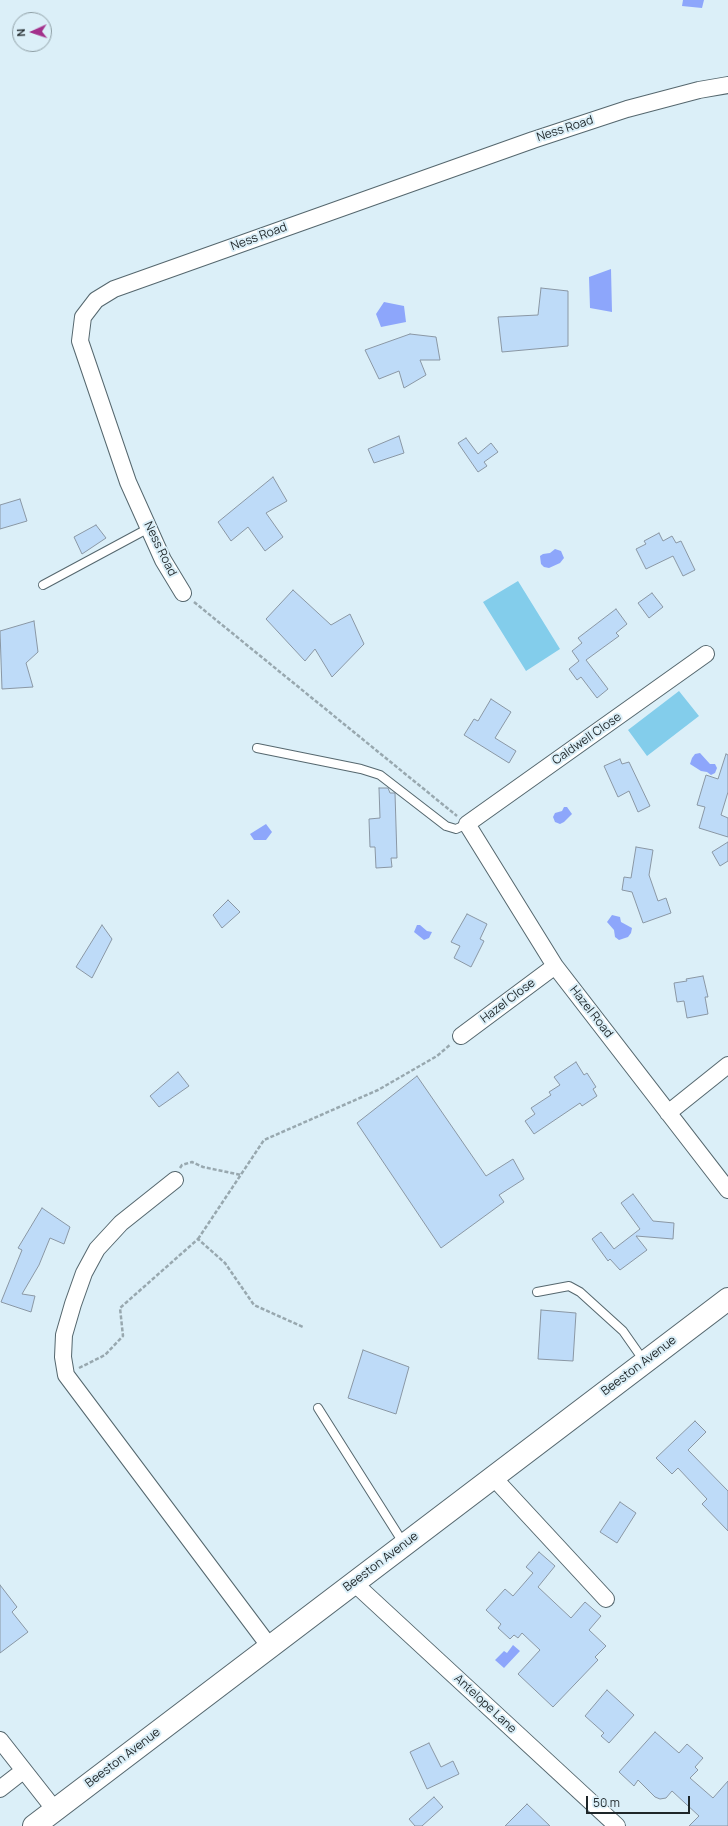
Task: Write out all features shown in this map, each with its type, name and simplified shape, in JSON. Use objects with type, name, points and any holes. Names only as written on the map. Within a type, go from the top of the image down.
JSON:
[{"type":"street","name":"Ness Road","points":[[183,593],[163,560],[128,482],[80,341],[83,317],[96,300],[114,289],[533,140],[627,109],[699,90],[728,85]]},
{"type":"street","name":"Caldwell Close","points":[[467,824],[706,654]]},
{"type":"street","name":"Hazel Road","points":[[467,824],[555,966],[728,1190]]},
{"type":"street","name":"Hazel Close","points":[[461,1036],[555,966]]},
{"type":"street","points":[[668,1113],[728,1065]]},
{"type":"street","points":[[175,1180],[121,1223],[97,1249],[84,1273],[64,1335],[62,1357],[66,1375],[270,1647]]},
{"type":"street","name":"Beeston Avenue","points":[[34,1826],[728,1299]]},
{"type":"street","points":[[493,1478],[606,1599]]},
{"type":"street","name":"Antelope Lane","points":[[354,1583],[617,1826]]},
{"type":"street","points":[[0,1740],[55,1810]]},
{"type":"street","points":[[0,1789],[23,1771]]},
{"type":"lane","points":[[43,585],[149,528]]},
{"type":"lane","points":[[257,748],[361,769],[380,775],[446,826],[456,829],[467,824]]},
{"type":"lane","points":[[537,1292],[569,1286],[580,1292],[623,1331],[645,1362]]},
{"type":"lane","points":[[318,1408],[404,1545]]},
{"type":"path","points":[[183,593],[467,824]]},
{"type":"path","points":[[66,1375],[105,1355],[123,1336],[120,1308],[198,1239],[264,1140],[378,1090],[438,1056],[461,1036]]},
{"type":"path","points":[[175,1180],[182,1165],[192,1162],[203,1167],[241,1175]]},
{"type":"path","points":[[198,1239],[225,1263],[254,1305],[303,1327]]},
{"type":"shaded area","points":[[518,581],[560,649],[526,671],[483,602]]},
{"type":"shaded area","points":[[679,691],[699,716],[647,756],[628,730]]},
{"type":"water","points":[[683,0],[704,0],[702,8],[682,6]]},
{"type":"water","points":[[611,269],[612,312],[590,308],[589,277]]},
{"type":"water","points":[[384,302],[404,306],[406,322],[381,327],[376,314]]},
{"type":"water","points":[[555,549],[561,551],[564,558],[560,563],[549,568],[544,567],[541,564],[540,556],[550,553]]},
{"type":"water","points":[[700,753],[710,764],[715,764],[717,768],[715,773],[711,775],[690,764],[695,754]]},
{"type":"water","points":[[564,807],[567,807],[572,814],[560,824],[555,822],[553,817],[555,813],[562,811]]},
{"type":"water","points":[[266,824],[272,832],[266,840],[254,840],[250,834]]},
{"type":"water","points":[[612,915],[620,917],[621,922],[632,928],[628,937],[619,940],[615,937],[614,930],[607,922]]},
{"type":"water","points":[[417,925],[420,925],[427,931],[432,932],[429,938],[424,940],[414,932]]},
{"type":"water","points":[[513,1645],[520,1651],[504,1668],[495,1660],[504,1651],[507,1653]]},
{"type":"building","points":[[541,288],[568,291],[568,346],[502,352],[498,317],[538,315]]},
{"type":"building","points":[[410,334],[436,337],[440,360],[420,360],[426,375],[404,388],[399,371],[379,379],[365,350]]},
{"type":"building","points":[[399,436],[404,453],[374,463],[368,449]]},
{"type":"building","points":[[466,438],[478,454],[491,443],[498,452],[484,462],[487,466],[478,472],[458,443]]},
{"type":"building","points":[[273,477],[287,501],[266,513],[283,537],[265,551],[248,527],[231,541],[218,522]]},
{"type":"building","points":[[20,499],[27,521],[0,529],[0,505]]},
{"type":"building","points":[[96,525],[106,538],[82,554],[74,537]]},
{"type":"building","points":[[659,533],[663,541],[672,536],[676,543],[681,541],[695,570],[683,576],[673,556],[646,569],[636,549],[646,544],[644,541]]},
{"type":"building","points":[[293,590],[331,625],[350,614],[364,644],[332,677],[315,649],[305,661],[266,619]]},
{"type":"building","points":[[652,593],[663,607],[649,618],[638,603]]},
{"type":"building","points":[[616,609],[627,624],[616,633],[619,636],[586,660],[608,689],[597,698],[581,677],[577,680],[569,669],[579,661],[572,651],[582,643],[578,638]]},
{"type":"building","points":[[34,621],[38,652],[26,663],[33,687],[2,689],[0,631]]},
{"type":"building","points":[[491,699],[511,712],[495,738],[516,751],[509,763],[464,735],[474,719],[478,721]]},
{"type":"building","points":[[726,754],[728,755],[728,792],[721,815],[728,818],[728,837],[699,828],[705,807],[697,805],[706,775],[718,779]]},
{"type":"building","points":[[620,759],[622,764],[629,762],[650,806],[638,812],[629,791],[618,797],[604,766]]},
{"type":"building","points":[[379,788],[388,788],[390,793],[395,793],[397,858],[391,858],[392,867],[376,868],[375,847],[370,847],[369,819],[380,818]]},
{"type":"building","points":[[728,842],[728,861],[720,866],[712,852]]},
{"type":"building","points":[[636,847],[653,850],[649,875],[658,901],[666,898],[671,913],[643,923],[632,892],[622,890],[624,877],[631,878]]},
{"type":"building","points":[[228,900],[240,912],[222,928],[213,915]]},
{"type":"building","points":[[467,914],[487,924],[480,939],[484,941],[471,967],[454,958],[460,946],[451,942]]},
{"type":"building","points":[[102,925],[112,939],[92,978],[76,967]]},
{"type":"building","points":[[703,976],[708,997],[705,997],[708,1014],[687,1018],[684,1001],[677,1002],[674,983]]},
{"type":"building","points":[[576,1062],[584,1075],[587,1073],[596,1087],[593,1089],[597,1096],[582,1106],[580,1103],[534,1134],[525,1121],[535,1114],[531,1108],[551,1095],[549,1092],[560,1085],[554,1077]]},
{"type":"building","points":[[178,1072],[189,1086],[159,1107],[150,1096]]},
{"type":"building","points":[[417,1076],[486,1176],[513,1159],[524,1179],[499,1195],[504,1202],[441,1248],[357,1123]]},
{"type":"building","points":[[633,1194],[653,1221],[674,1223],[673,1239],[636,1236],[647,1250],[620,1270],[610,1259],[608,1261],[592,1239],[601,1232],[614,1249],[640,1229],[621,1203]]},
{"type":"building","points":[[42,1208],[70,1227],[64,1244],[50,1238],[39,1265],[22,1294],[35,1296],[31,1312],[1,1302],[22,1250],[18,1248]]},
{"type":"building","points":[[541,1310],[576,1313],[573,1361],[538,1359]]},
{"type":"building","points":[[363,1350],[409,1367],[396,1414],[348,1398]]},
{"type":"building","points":[[695,1421],[706,1432],[688,1450],[728,1491],[728,1531],[702,1504],[707,1499],[678,1468],[672,1474],[656,1458]]},
{"type":"building","points":[[620,1502],[636,1513],[617,1543],[600,1532]]},
{"type":"building","points":[[539,1552],[555,1566],[538,1587],[571,1618],[585,1602],[601,1616],[589,1630],[606,1646],[595,1657],[598,1660],[553,1707],[518,1674],[540,1650],[522,1633],[518,1638],[514,1635],[510,1639],[498,1628],[501,1624],[486,1610],[505,1589],[513,1596],[533,1573],[526,1567]]},
{"type":"building","points":[[0,1585],[17,1607],[12,1612],[28,1632],[0,1653]]},
{"type":"building","points":[[607,1690],[634,1715],[609,1743],[601,1736],[604,1733],[585,1716]]},
{"type":"building","points":[[655,1732],[679,1753],[687,1744],[703,1758],[695,1767],[698,1770],[690,1778],[713,1798],[728,1781],[728,1826],[689,1826],[699,1816],[672,1791],[666,1798],[660,1799],[655,1797],[638,1780],[634,1786],[619,1772]]},
{"type":"building","points":[[429,1743],[441,1767],[453,1761],[459,1774],[427,1789],[410,1752]]},
{"type":"building","points":[[434,1797],[443,1807],[422,1826],[415,1826],[409,1819]]},
{"type":"building","points":[[527,1804],[550,1826],[505,1826]]}]
